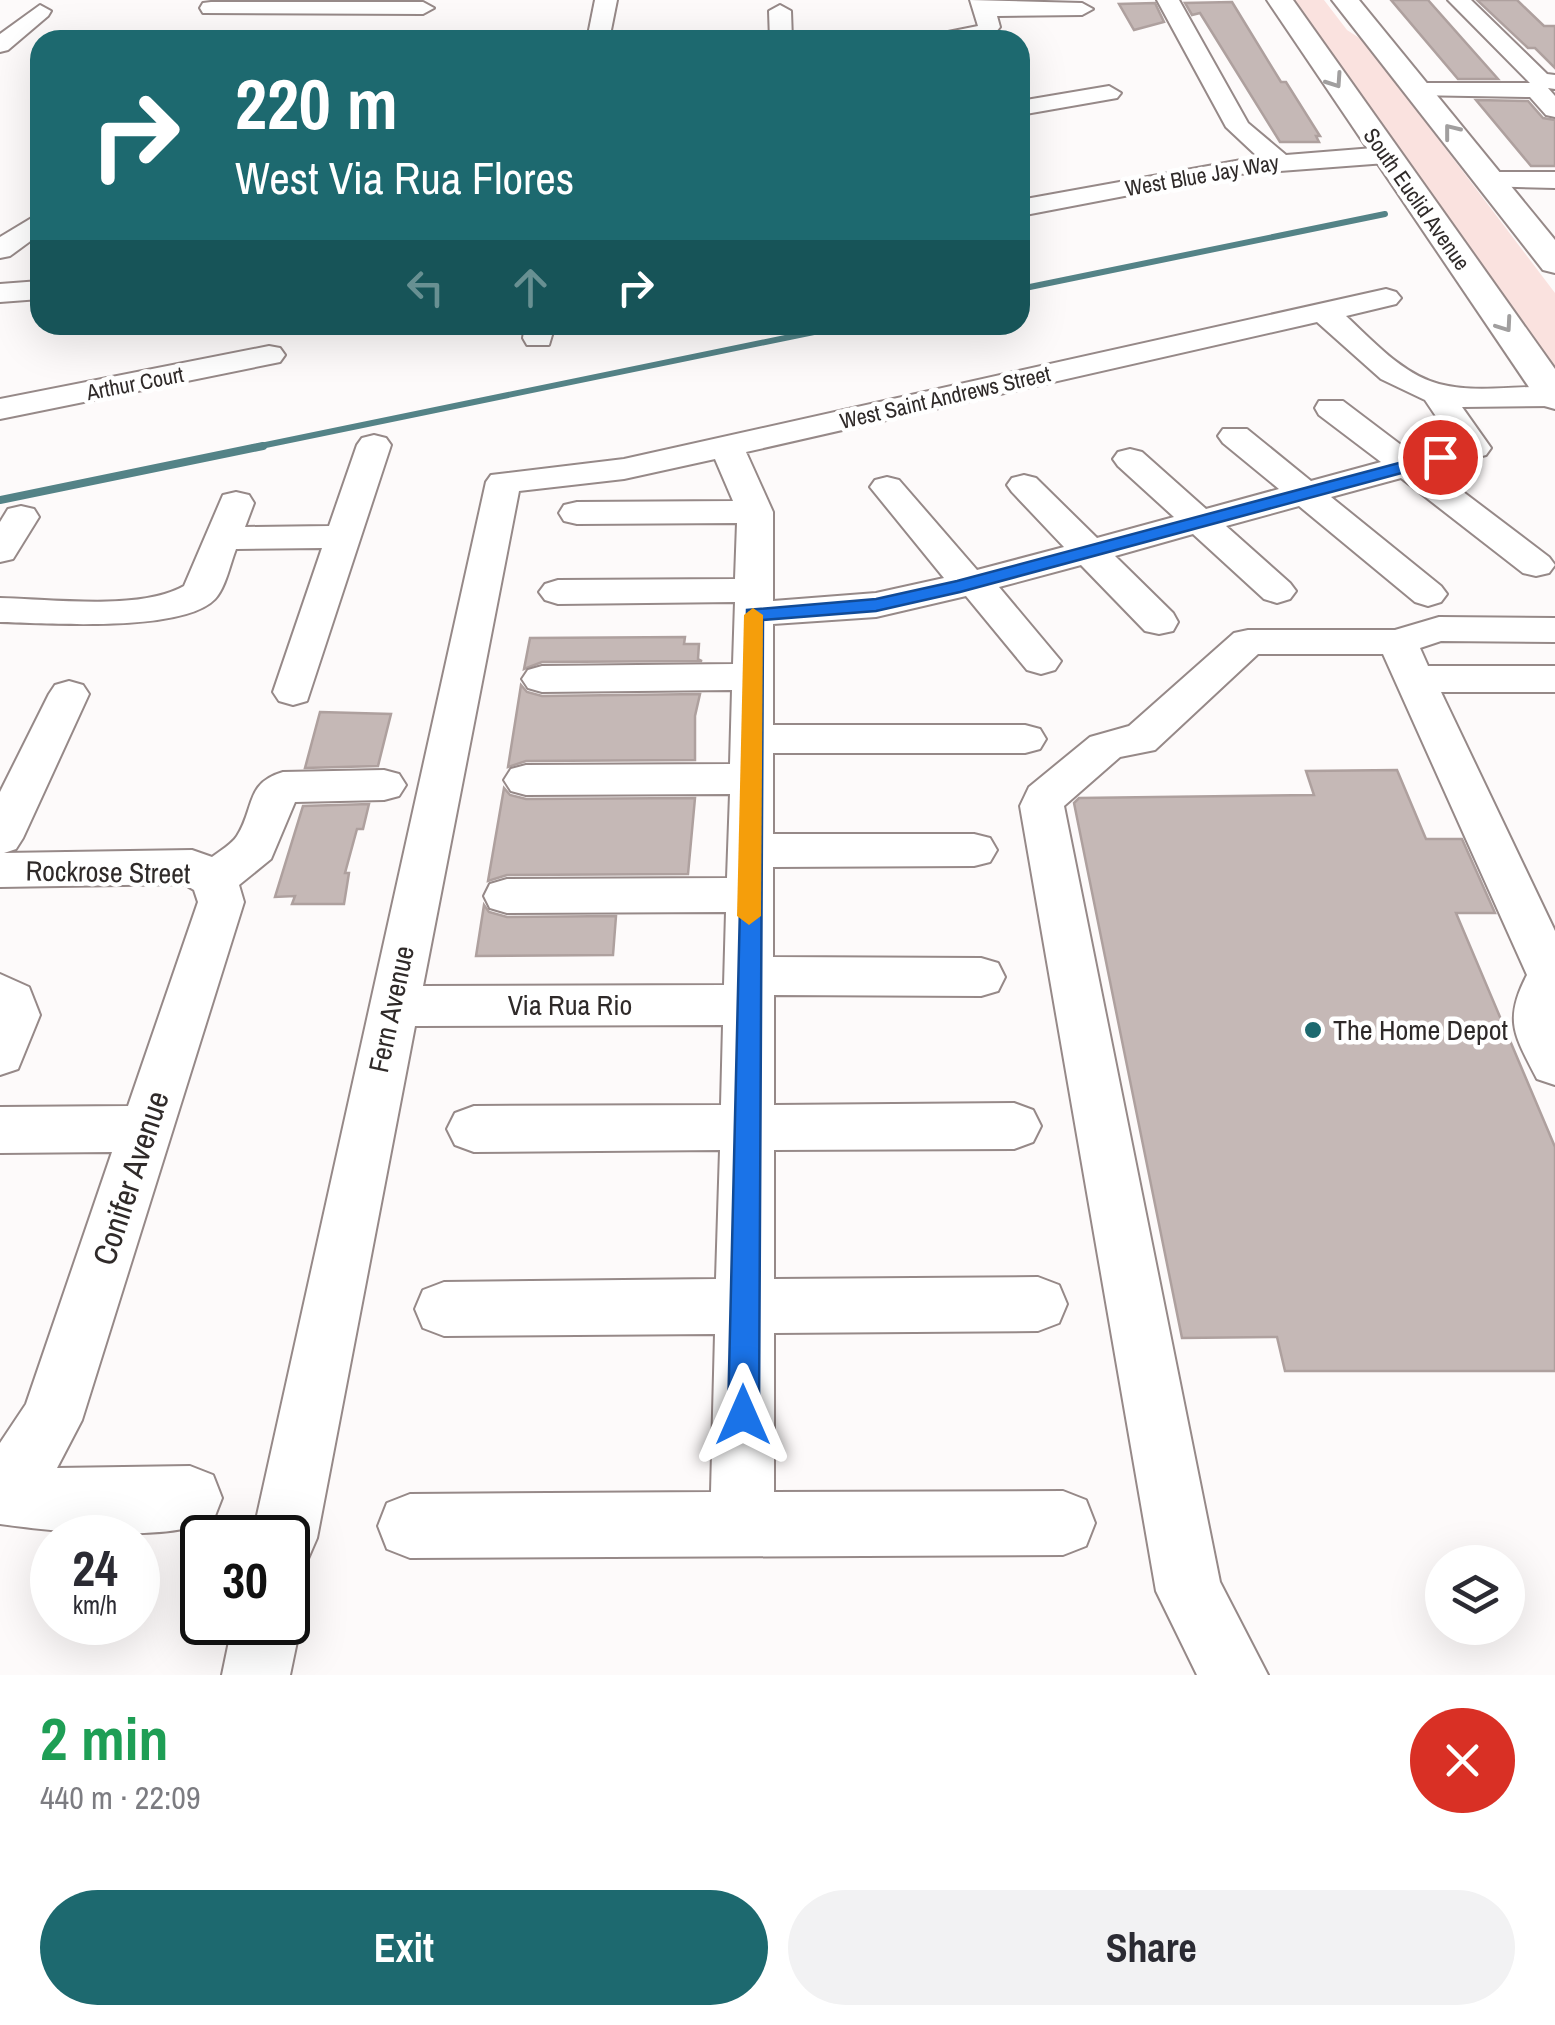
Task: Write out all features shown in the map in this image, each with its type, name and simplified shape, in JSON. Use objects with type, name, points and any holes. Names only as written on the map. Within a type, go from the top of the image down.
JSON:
[{"type":"main road","name":"South Euclid Avenue","points":[[1280,0],[1551,391]]},
{"type":"main road","points":[[1344,0],[1555,263]]},
{"type":"street","points":[[600,30],[606,0]]},
{"type":"street","points":[[1168,0],[1238,127],[1278,161]]},
{"type":"street","points":[[1459,0],[1540,80],[1555,82]]},
{"type":"street","points":[[196,29],[214,4],[423,8]]},
{"type":"street","points":[[986,30],[983,5],[1082,9]]},
{"type":"street","points":[[0,45],[40,11]]},
{"type":"street","points":[[780,11],[781,30]]},
{"type":"street","points":[[0,59],[27,58]]},
{"type":"street","points":[[1419,90],[1537,90],[1555,110]]},
{"type":"street","points":[[1030,106],[1109,93]]},
{"type":"street","name":"West Blue Jay Way","points":[[1030,206],[1278,161],[1386,154]]},
{"type":"street","points":[[1489,180],[1555,180]]},
{"type":"street","points":[[0,250],[30,228]]},
{"type":"street","points":[[0,293],[30,291]]},
{"type":"street","name":"West Saint Andrews Street","points":[[503,482],[624,468],[1386,298]]},
{"type":"street","points":[[1323,312],[1408,383],[1436,393],[1551,391]]},
{"type":"street","name":"Arthur Court","points":[[0,408],[270,354]]},
{"type":"street","points":[[1390,368],[1423,378],[1551,391]]},
{"type":"street","points":[[558,592],[876,605],[972,583],[1474,448],[1436,393]]},
{"type":"street","points":[[1331,408],[1536,565]]},
{"type":"street","points":[[1235,436],[1428,594]]},
{"type":"street","points":[[292,692],[374,445]]},
{"type":"street","points":[[727,446],[755,512],[742,1525]]},
{"type":"street","points":[[1130,459],[1278,591]]},
{"type":"street","name":"Fern Avenue","points":[[289,1515],[503,482]]},
{"type":"street","points":[[1024,485],[1159,622]]},
{"type":"street","points":[[887,487],[1040,661]]},
{"type":"street","points":[[0,610],[160,609],[192,601],[200,593],[236,503]]},
{"type":"street","points":[[577,512],[755,512]]},
{"type":"street","points":[[0,551],[21,517]]},
{"type":"street","points":[[222,538],[343,537]]},
{"type":"street","points":[[1406,660],[1439,629],[1555,630]]},
{"type":"street","points":[[1234,1675],[1188,1590],[1042,806],[1045,798],[1105,747],[1133,740],[1248,642],[1555,679]]},
{"type":"street","points":[[1406,660],[1538,907],[1554,976],[1534,1006],[1555,1064]]},
{"type":"street","points":[[542,679],[752,677]]},
{"type":"street","points":[[0,838],[69,694]]},
{"type":"street","points":[[526,780],[1025,739]]},
{"type":"street","points":[[214,880],[256,846],[276,791],[282,787],[384,786]]},
{"type":"street","points":[[507,896],[974,850]]},
{"type":"street","name":"Rockrose Street","points":[[0,870],[192,868],[214,880]]},
{"type":"street","name":"Conifer Avenue","points":[[7,1480],[51,1420],[220,902],[214,880]]},
{"type":"street","name":"Via Rua Rio","points":[[392,1006],[981,977]]},
{"type":"street","points":[[0,994],[11,1001],[15,1015],[0,1054]]},
{"type":"street","points":[[474,1128],[1014,1126]]},
{"type":"street","points":[[0,1130],[147,1128]]},
{"type":"street","points":[[444,1309],[1038,1304]]},
{"type":"street","points":[[7,1480],[54,1500],[190,1498]]},
{"type":"street","points":[[410,1526],[1063,1524]]},
{"type":"street","points":[[256,1675],[262,1645]]},
{"type":"shaded area","points":[[1289,0],[1324,0],[1347,30],[1364,41],[1555,293],[1555,373]]},
{"type":"building","points":[[1391,0],[1428,0],[1498,79],[1458,79]]},
{"type":"building","points":[[1477,0],[1517,0],[1544,26],[1555,26],[1555,68],[1535,48],[1528,48]]},
{"type":"building","points":[[1232,2],[1320,136],[1316,136],[1319,142],[1280,142],[1200,13],[1192,15],[1185,3]]},
{"type":"building","points":[[1155,3],[1164,22],[1134,30],[1119,4]]},
{"type":"building","points":[[1476,100],[1528,101],[1543,118],[1555,120],[1555,166],[1531,166]]},
{"type":"building","points":[[685,637],[684,644],[699,644],[698,659],[702,661],[542,662],[524,669],[530,638]]},
{"type":"building","points":[[521,685],[527,692],[542,696],[700,694],[695,716],[695,760],[526,761],[508,767]]},
{"type":"building","points":[[320,712],[391,714],[378,766],[305,768]]},
{"type":"building","name":"The Home Depot","points":[[1397,770],[1426,839],[1462,839],[1495,913],[1456,913],[1555,1147],[1555,1371],[1285,1371],[1277,1337],[1182,1338],[1074,803],[1079,798],[1314,795],[1306,771]]},
{"type":"building","points":[[504,788],[510,795],[526,799],[695,798],[688,874],[507,875],[488,881]]},
{"type":"building","points":[[369,804],[363,829],[357,829],[345,873],[349,873],[344,904],[292,904],[295,896],[275,897],[303,806]]},
{"type":"building","points":[[484,905],[489,912],[507,917],[616,916],[613,955],[476,956]]},
{"type":"waterway","points":[[1030,287],[1385,214]]},
{"type":"waterway","points":[[251,448],[799,335]]},
{"type":"waterway","points":[[0,500],[263,446]]},
{"type":"slow traffic","points":[[749,916],[753,615]]},
{"type":"place","name":"The Home Depot","points":[[1313,1030]]},
{"type":"route","points":[[743,1415],[754,614],[876,605],[960,586],[1440,457]]}]
